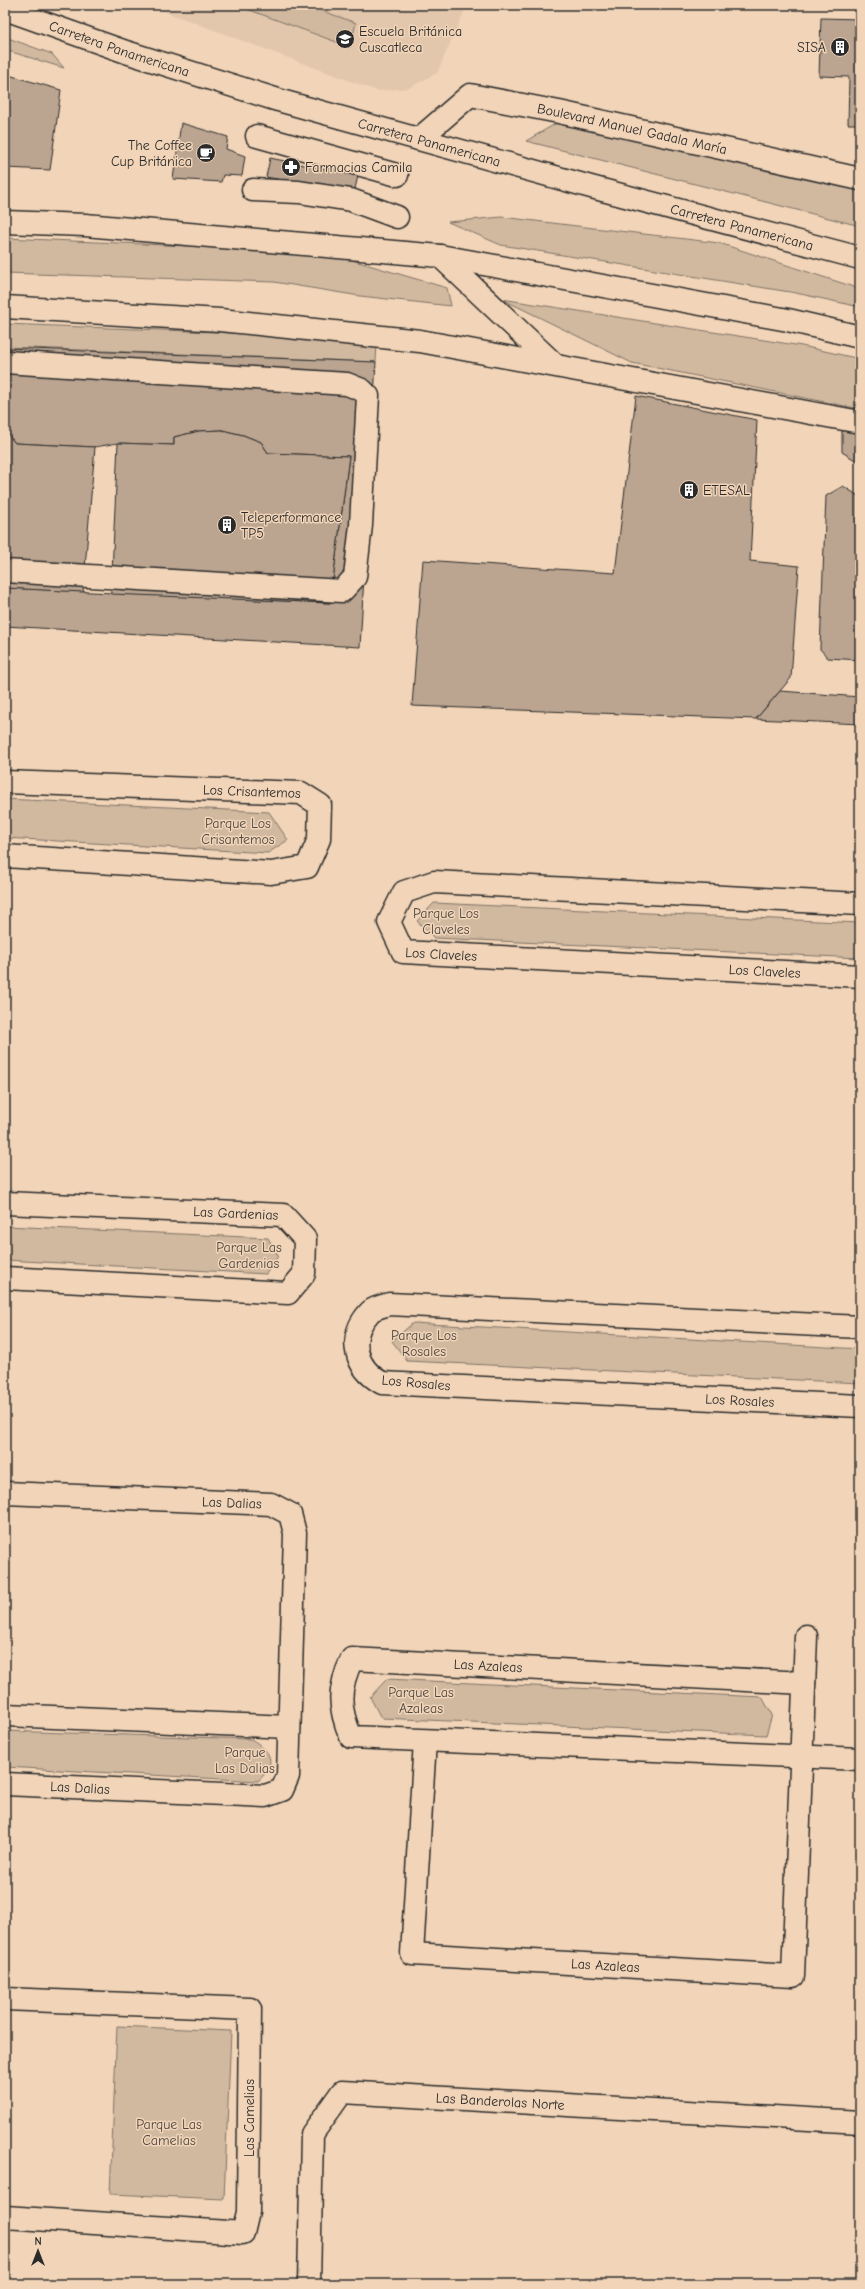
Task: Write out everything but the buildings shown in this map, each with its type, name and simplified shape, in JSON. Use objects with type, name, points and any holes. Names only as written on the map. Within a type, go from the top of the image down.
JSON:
[{"type":"street","name":"Carretera Panamericana","points":[[5,9],[126,52],[278,100],[591,187],[860,258]]},
{"type":"street","name":"Boulevard Manuel Gadala María","points":[[419,139],[470,95],[567,114],[860,179]]},
{"type":"street","points":[[257,136],[397,175]]},
{"type":"street","points":[[253,190],[299,192],[351,200],[397,217]]},
{"type":"street","points":[[5,222],[85,225],[440,256],[788,320],[860,337]]},
{"type":"street","points":[[440,256],[554,364]]},
{"type":"street","points":[[5,306],[235,321],[420,341],[554,364],[860,422]]},
{"type":"street","points":[[5,362],[348,384],[362,390],[368,396],[361,525],[355,577],[342,591],[5,571]]},
{"type":"street","name":"Los Crisantemos","points":[[5,782],[301,793],[320,805],[319,839],[307,867],[271,873],[5,856]]},
{"type":"street","name":"Los Claveles","points":[[860,904],[434,882],[404,892],[389,922],[403,952],[860,976]]},
{"type":"street","name":"Las Gardenias","points":[[5,1203],[283,1215],[305,1239],[304,1274],[288,1293],[5,1278]]},
{"type":"street","name":"Los Rosales","points":[[860,1327],[389,1304],[370,1312],[358,1332],[356,1346],[358,1359],[364,1369],[372,1378],[382,1383],[860,1406]]},
{"type":"street","name":"Las Dalias","points":[[5,1493],[271,1504],[290,1514],[296,1533],[288,1776],[282,1790],[265,1796],[5,1784]]},
{"type":"street","name":"Las Azaleas","points":[[426,1741],[412,1954],[793,1976],[806,1636]]},
{"type":"street","name":"Las Azaleas","points":[[804,1683],[352,1659],[344,1676],[341,1694],[341,1709],[351,1737],[860,1759]]},
{"type":"street","points":[[5,1715],[289,1727]]},
{"type":"street","name":"Las Camelias","points":[[5,1999],[250,2009],[250,2024],[248,2212],[243,2233],[5,2217]]},
{"type":"street","name":"Las Banderolas Norte","points":[[309,2284],[312,2134],[342,2092],[860,2122]]},
{"type":"shaded area","name":"Escuela Británica Cuscatleca","points":[[147,5],[467,5],[437,73],[409,88],[377,91]]},
{"type":"green space","points":[[236,5],[306,5],[356,23],[350,47]]},
{"type":"green space","points":[[5,37],[52,54],[64,68],[5,50]]},
{"type":"green space","points":[[562,120],[860,189],[860,226],[526,141]]},
{"type":"green space","points":[[502,217],[719,243],[860,289],[860,307],[796,293],[501,245],[448,222]]},
{"type":"green space","points":[[5,238],[324,252],[447,288],[451,306],[360,296],[274,282],[5,273]]},
{"type":"green space","points":[[502,299],[802,346],[860,359],[860,409],[632,363]]},
{"type":"green space","points":[[5,324],[318,336],[377,342],[376,362],[5,347]]},
{"type":"green space","name":"Parque Los Crisantemos","points":[[5,799],[269,812],[288,840],[268,853],[5,838]]},
{"type":"green space","name":"Parque Los Claveles","points":[[434,903],[860,923],[860,958],[434,938],[417,921]]},
{"type":"green space","name":"Parque Las Gardenias","points":[[5,1226],[268,1238],[278,1256],[266,1274],[5,1260]]},
{"type":"green space","name":"Parque Los Rosales","points":[[413,1323],[860,1349],[860,1383],[407,1361],[392,1341]]},
{"type":"green space","name":"Parque Las Azaleas","points":[[387,1679],[762,1697],[772,1715],[766,1735],[381,1718],[370,1697]]},
{"type":"green space","name":"Parque Las Dalias","points":[[5,1731],[251,1739],[267,1753],[270,1758],[270,1763],[264,1775],[258,1781],[5,1767]]},
{"type":"green space","name":"Parque Las Camelias","points":[[117,2026],[231,2031],[224,2199],[110,2194]]},
{"type":"place","name":"Escuela Británica Cuscatleca","points":[[345,39]]},
{"type":"place","name":"SISA","points":[[840,47]]},
{"type":"place","name":"The Coffee Cup Británica","points":[[206,153]]},
{"type":"place","name":"Farmacias Camila","points":[[291,167]]},
{"type":"place","name":"ETESAL","points":[[689,490]]},
{"type":"place","name":"Teleperformance TP5","points":[[227,525]]}]
